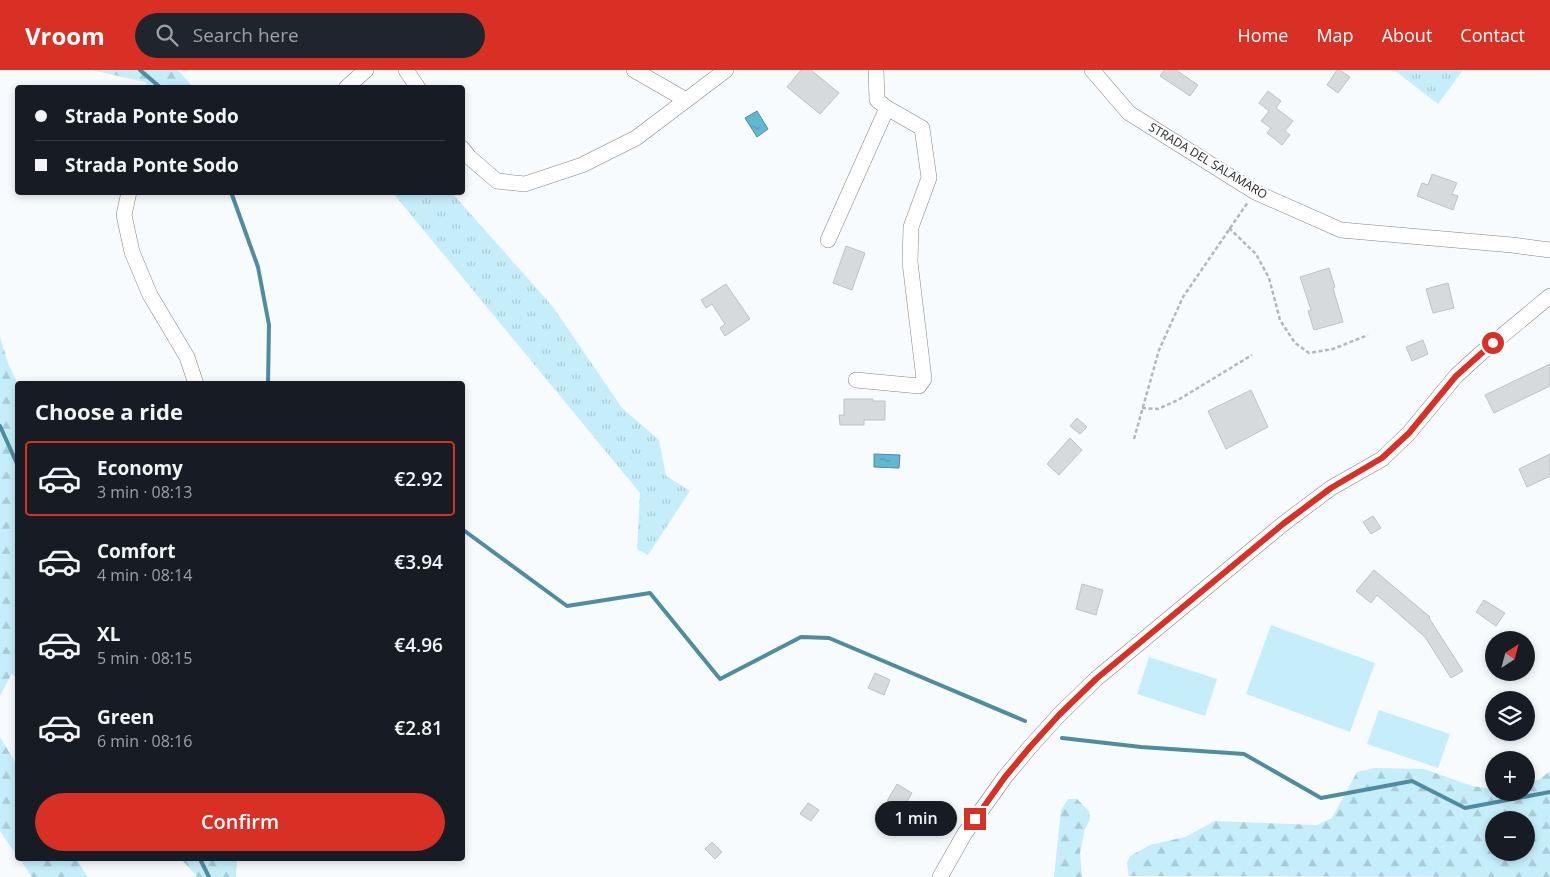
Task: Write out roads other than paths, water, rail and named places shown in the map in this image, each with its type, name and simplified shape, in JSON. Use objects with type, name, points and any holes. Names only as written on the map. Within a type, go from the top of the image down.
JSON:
[{"type":"street","points":[[349,85],[366,70]]},
{"type":"street","points":[[406,70],[416,85]]},
{"type":"street","points":[[634,70],[686,100]]},
{"type":"street","points":[[465,152],[497,181],[525,184],[582,166],[636,138],[726,70]]},
{"type":"street","points":[[856,380],[919,386],[924,380],[910,262],[911,227],[929,178],[926,148],[922,128],[887,108],[877,100],[876,70]]},
{"type":"street","name":"STRADA DEL SALAMARO","points":[[1092,70],[1129,113],[1255,192],[1341,230],[1550,250]]},
{"type":"street","points":[[828,240],[887,108]]},
{"type":"street","points":[[127,195],[124,215],[132,252],[150,295],[187,358],[195,381]]},
{"type":"street","points":[[940,877],[965,834],[1005,777],[1059,715],[1096,679],[1283,524],[1331,488],[1382,458],[1409,433],[1456,376],[1550,296]]},
{"type":"water","points":[[757,111],[768,129],[757,137],[745,118]]},
{"type":"water","points":[[874,454],[900,455],[899,468],[874,467]]},
{"type":"waterway","points":[[140,70],[158,85]]},
{"type":"waterway","points":[[232,195],[258,267],[269,325],[268,381]]},
{"type":"waterway","points":[[0,426],[15,459]]},
{"type":"waterway","points":[[465,531],[567,606],[650,593],[720,679],[801,637],[829,638],[1025,721]]},
{"type":"waterway","points":[[1062,738],[1141,747],[1244,754],[1321,798],[1412,781],[1465,808],[1550,792]]},
{"type":"waterway","points":[[201,861],[209,877]]}]
